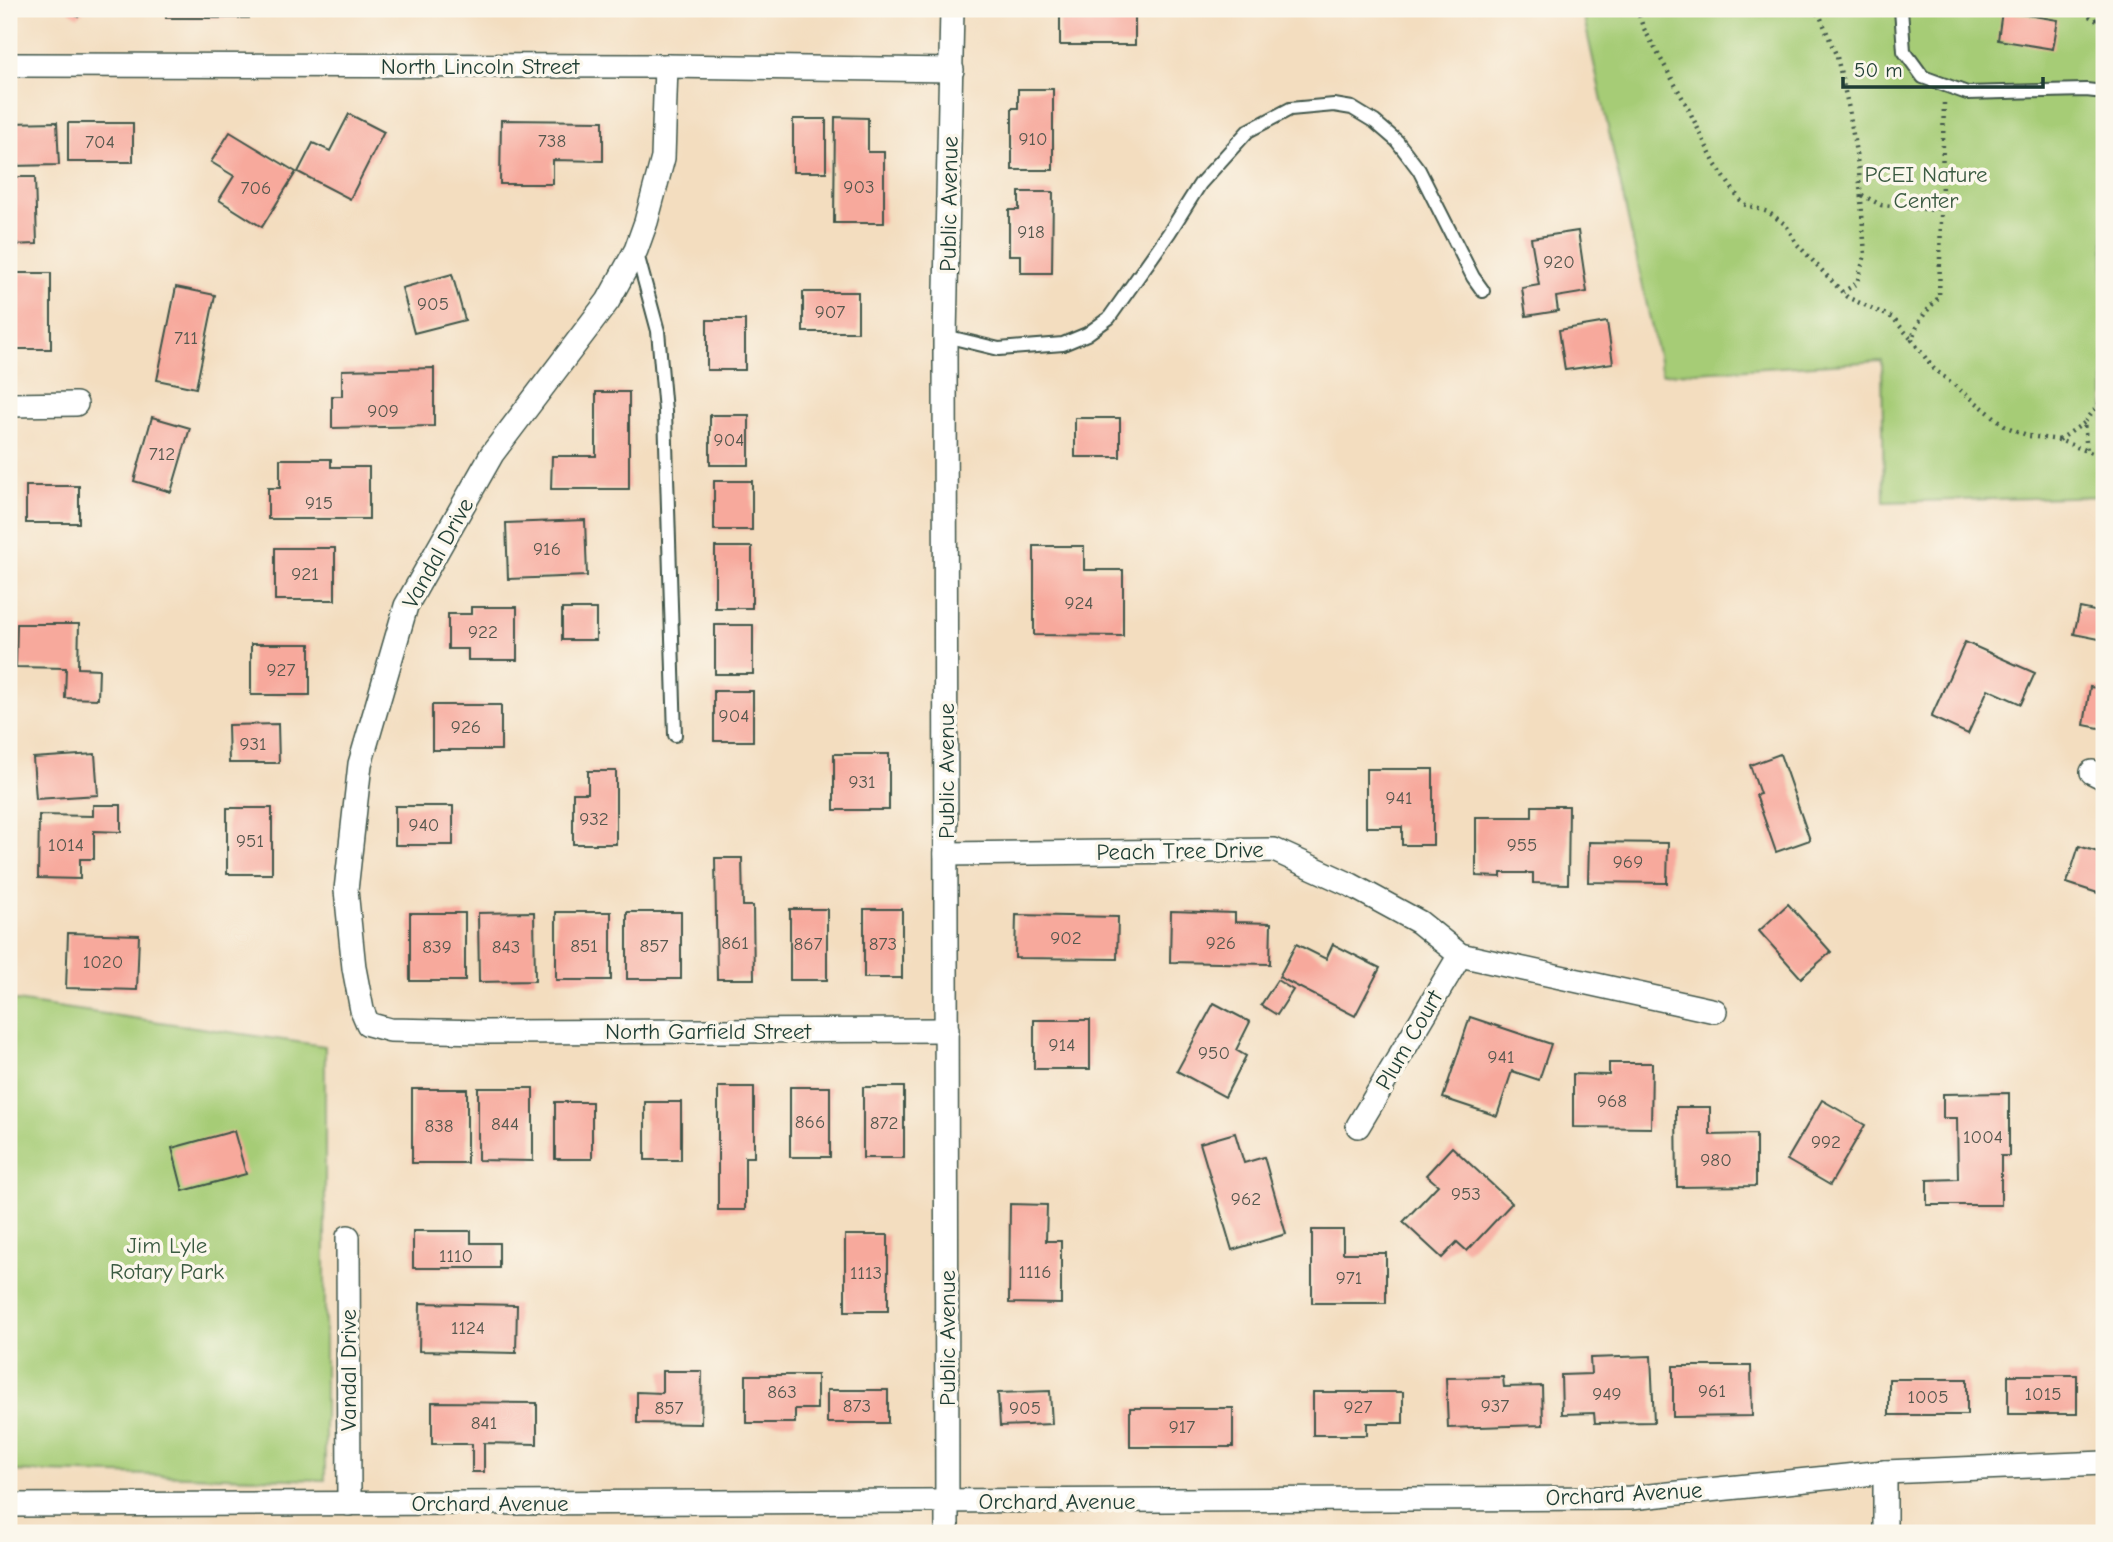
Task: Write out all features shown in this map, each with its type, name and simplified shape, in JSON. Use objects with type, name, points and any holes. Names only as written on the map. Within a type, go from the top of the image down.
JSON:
[{"type":"street","name":"Public Avenue","points":[[947,1533],[945,336],[952,9]]},
{"type":"street","name":"North Lincoln Street","points":[[9,65],[666,66],[952,70]]},
{"type":"street","name":"Vandal Drive","points":[[470,1032],[390,1030],[368,1024],[362,1010],[354,968],[346,890],[360,764],[406,606],[492,454],[608,301],[636,250],[663,158],[666,66]]},
{"type":"street","points":[[9,405],[76,404]]},
{"type":"street","name":"Peach Tree Drive","points":[[946,854],[1274,850],[1351,884],[1419,922],[1460,955],[1715,1011]]},
{"type":"street","name":"Plum Court","points":[[1359,1126],[1460,955]]},
{"type":"street","name":"North Garfield Street","points":[[470,1032],[947,1030]]},
{"type":"street","name":"Vandal Drive","points":[[348,1237],[349,1504]]},
{"type":"street","name":"Orchard Avenue","points":[[9,1505],[1630,1498],[1885,1472],[2104,1464]]},
{"type":"street","points":[[1885,1472],[1885,1533]]},
{"type":"lane","points":[[1901,9],[1904,51],[1923,77],[1967,93],[2086,90],[2104,92]]},
{"type":"lane","points":[[945,336],[999,349],[1063,344],[1087,334],[1109,317],[1200,184],[1248,131],[1290,109],[1334,105],[1352,108],[1374,122],[1404,151],[1419,170],[1473,277],[1483,291]]},
{"type":"lane","points":[[636,250],[658,331],[665,411],[675,735]]},
{"type":"path","points":[[1637,9],[1643,27],[1687,106],[1715,164],[1743,204],[1768,212],[1786,225],[1796,243],[1847,297],[1893,318],[1934,369],[2007,427],[2029,436],[2059,440],[2104,458]]},
{"type":"path","points":[[1811,9],[1820,16],[1838,57],[1849,108],[1861,195],[1866,254],[1857,283],[1843,292]]},
{"type":"path","points":[[2077,9],[2104,25]]},
{"type":"path","points":[[2096,20],[2104,13]]},
{"type":"path","points":[[1912,341],[1914,330],[1939,297],[1944,85]]},
{"type":"path","points":[[1861,195],[1881,205],[1935,210],[1940,207]]},
{"type":"path","points":[[2059,440],[2084,423],[2104,398]]},
{"type":"path","points":[[2084,423],[2087,451]]},
{"type":"green space","name":"PCEI Nature Center","points":[[1582,9],[2104,9],[2104,496],[1884,502],[1882,361],[1662,374]]},
{"type":"green space","name":"Jim Lyle Rotary Park","points":[[9,1000],[325,1046],[325,1480],[9,1471]]},
{"type":"building","points":[[67,9],[85,9],[78,17]]},
{"type":"building","points":[[166,9],[249,9],[249,18],[166,18]]},
{"type":"building","points":[[1060,9],[1135,9],[1135,45],[1060,45]]},
{"type":"building","points":[[2002,11],[2058,20],[2053,49],[1998,40]]},
{"type":"building","points":[[1018,89],[1053,89],[1053,170],[1012,170],[1012,108],[1018,108]]},
{"type":"building","points":[[349,114],[384,132],[350,199],[298,172],[313,143],[330,151]]},
{"type":"building","points":[[835,117],[868,118],[868,152],[884,152],[884,223],[834,223]]},
{"type":"building","points":[[793,119],[826,119],[826,172],[793,172]]},
{"type":"building","points":[[501,120],[603,121],[603,161],[553,160],[553,184],[500,184]]},
{"type":"building","points":[[57,122],[59,165],[12,166],[12,177],[35,177],[37,244],[9,245],[9,123]]},
{"type":"building","points":[[68,123],[133,123],[133,162],[68,162]]},
{"type":"building","points":[[230,132],[296,172],[262,227],[219,200],[234,176],[211,162]]},
{"type":"building","points":[[1019,192],[1053,192],[1052,273],[1021,273],[1021,255],[1009,255],[1009,210],[1019,210]]},
{"type":"building","points":[[1578,231],[1587,292],[1556,297],[1558,311],[1526,316],[1522,288],[1539,285],[1531,238]]},
{"type":"building","points":[[13,273],[51,273],[51,349],[13,349]]},
{"type":"building","points":[[452,274],[465,320],[414,333],[402,288]]},
{"type":"building","points":[[176,287],[215,295],[196,388],[157,380]]},
{"type":"building","points":[[803,292],[858,292],[858,332],[803,332]]},
{"type":"building","points":[[707,320],[745,320],[745,370],[707,370]]},
{"type":"building","points":[[1607,322],[1613,363],[1565,370],[1559,330]]},
{"type":"building","points":[[434,368],[434,426],[332,428],[332,396],[342,396],[342,370]]},
{"type":"building","points":[[596,392],[629,392],[629,489],[551,489],[552,456],[596,456]]},
{"type":"building","points":[[710,415],[749,415],[749,465],[710,465]]},
{"type":"building","points":[[152,417],[190,428],[171,492],[134,481]]},
{"type":"building","points":[[1075,418],[1120,418],[1120,457],[1075,457]]},
{"type":"building","points":[[280,459],[331,459],[331,467],[369,467],[369,519],[268,519],[268,488],[280,488]]},
{"type":"building","points":[[714,481],[752,481],[752,530],[714,530]]},
{"type":"building","points":[[26,486],[79,486],[79,523],[26,523]]},
{"type":"building","points":[[585,520],[587,576],[508,579],[506,523]]},
{"type":"building","points":[[1034,546],[1084,546],[1084,570],[1123,570],[1123,636],[1034,635]]},
{"type":"building","points":[[715,547],[752,547],[752,608],[715,608]]},
{"type":"building","points":[[275,548],[335,548],[335,600],[275,600]]},
{"type":"building","points":[[471,607],[517,607],[517,660],[468,660],[468,649],[448,649],[448,614],[471,614]]},
{"type":"building","points":[[2080,608],[2104,613],[2104,640],[2074,634]]},
{"type":"building","points":[[562,609],[596,609],[596,640],[562,640]]},
{"type":"building","points":[[17,624],[79,624],[78,668],[99,669],[98,699],[65,698],[66,668],[16,667]]},
{"type":"building","points":[[715,625],[753,625],[753,674],[715,674]]},
{"type":"building","points":[[1965,642],[2035,673],[2021,704],[1988,689],[1968,734],[1931,717]]},
{"type":"building","points":[[251,644],[310,644],[310,695],[251,695]]},
{"type":"building","points":[[2090,687],[2104,689],[2104,729],[2084,725]]},
{"type":"building","points":[[714,691],[753,691],[753,741],[714,741]]},
{"type":"building","points":[[432,705],[501,705],[501,750],[432,750]]},
{"type":"building","points":[[278,724],[279,763],[229,763],[228,725]]},
{"type":"building","points":[[95,754],[98,795],[36,799],[33,758]]},
{"type":"building","points":[[834,754],[889,754],[889,810],[834,810]]},
{"type":"building","points":[[1780,754],[1810,840],[1776,852],[1756,795],[1760,794],[1750,765]]},
{"type":"building","points":[[1366,769],[1433,769],[1433,845],[1402,845],[1402,827],[1366,827]]},
{"type":"building","points":[[588,771],[616,771],[616,844],[573,844],[573,793],[588,793]]},
{"type":"building","points":[[93,805],[121,805],[121,832],[94,831],[94,859],[80,859],[80,879],[38,878],[39,815],[93,816]]},
{"type":"building","points":[[395,806],[453,806],[453,845],[395,845]]},
{"type":"building","points":[[1532,806],[1569,806],[1568,884],[1533,883],[1533,873],[1501,873],[1501,877],[1476,876],[1476,817],[1532,817]]},
{"type":"building","points":[[227,808],[272,808],[272,874],[227,874]]},
{"type":"building","points":[[1589,842],[1668,843],[1667,883],[1588,882]]},
{"type":"building","points":[[2079,846],[2104,854],[2104,895],[2067,883]]},
{"type":"building","points":[[715,858],[742,858],[743,906],[753,906],[754,979],[717,979]]},
{"type":"building","points":[[1788,904],[1831,952],[1801,978],[1759,931]]},
{"type":"building","points":[[790,909],[827,909],[827,980],[790,980]]},
{"type":"building","points":[[864,909],[902,909],[902,978],[864,978]]},
{"type":"building","points":[[1171,911],[1235,913],[1235,922],[1271,923],[1270,964],[1170,962]]},
{"type":"building","points":[[534,912],[535,981],[479,982],[478,913]]},
{"type":"building","points":[[556,912],[611,912],[611,980],[556,980]]},
{"type":"building","points":[[627,912],[681,912],[681,979],[627,979]]},
{"type":"building","points":[[410,913],[465,913],[465,981],[410,981]]},
{"type":"building","points":[[1016,915],[1118,917],[1117,959],[1015,958]]},
{"type":"building","points":[[68,933],[139,935],[137,990],[66,988]]},
{"type":"building","points":[[1296,944],[1326,959],[1333,944],[1380,968],[1355,1016],[1279,977]]},
{"type":"building","points":[[1277,980],[1293,990],[1277,1015],[1261,1005]]},
{"type":"building","points":[[1214,1003],[1250,1022],[1236,1050],[1246,1056],[1225,1097],[1177,1071]]},
{"type":"building","points":[[1470,1017],[1551,1044],[1539,1080],[1512,1071],[1497,1116],[1443,1098]]},
{"type":"building","points":[[1034,1020],[1090,1020],[1090,1069],[1034,1069]]},
{"type":"building","points":[[1609,1063],[1652,1063],[1651,1128],[1573,1127],[1573,1074],[1609,1075]]},
{"type":"building","points":[[718,1087],[754,1087],[754,1157],[745,1157],[745,1210],[718,1210]]},
{"type":"building","points":[[790,1087],[830,1087],[830,1157],[790,1157]]},
{"type":"building","points":[[863,1087],[904,1087],[904,1158],[863,1158]]},
{"type":"building","points":[[478,1088],[533,1088],[533,1161],[478,1160]]},
{"type":"building","points":[[412,1089],[467,1089],[467,1163],[412,1163]]},
{"type":"building","points":[[2009,1093],[2009,1156],[2001,1156],[2001,1205],[1927,1205],[1927,1180],[1958,1179],[1957,1118],[1943,1118],[1943,1094]]},
{"type":"building","points":[[1822,1100],[1865,1125],[1830,1185],[1787,1160]]},
{"type":"building","points":[[555,1102],[592,1102],[592,1159],[555,1159]]},
{"type":"building","points":[[645,1102],[681,1102],[681,1160],[645,1160]]},
{"type":"building","points":[[1676,1107],[1710,1107],[1710,1135],[1756,1134],[1756,1186],[1677,1187]]},
{"type":"building","points":[[234,1131],[246,1174],[183,1191],[172,1148]]},
{"type":"building","points":[[1235,1133],[1244,1163],[1264,1157],[1286,1234],[1232,1250],[1200,1143]]},
{"type":"building","points":[[1452,1147],[1512,1203],[1467,1251],[1457,1242],[1442,1258],[1403,1222],[1438,1185],[1426,1175]]},
{"type":"building","points":[[1010,1204],[1047,1205],[1046,1241],[1061,1241],[1061,1304],[1009,1303]]},
{"type":"building","points":[[1312,1230],[1343,1230],[1343,1253],[1386,1253],[1386,1303],[1312,1303]]},
{"type":"building","points":[[413,1231],[471,1231],[471,1243],[499,1243],[499,1268],[413,1268]]},
{"type":"building","points":[[845,1235],[888,1235],[888,1311],[845,1311]]},
{"type":"building","points":[[420,1303],[517,1305],[516,1353],[419,1351]]},
{"type":"building","points":[[1651,1356],[1654,1422],[1595,1423],[1594,1413],[1562,1414],[1561,1375],[1591,1374],[1590,1358]]},
{"type":"building","points":[[1673,1366],[1751,1366],[1752,1416],[1673,1417]]},
{"type":"building","points":[[662,1371],[702,1371],[701,1424],[637,1423],[637,1392],[662,1393]]},
{"type":"building","points":[[746,1375],[817,1375],[817,1409],[795,1409],[795,1423],[746,1423]]},
{"type":"building","points":[[2008,1375],[2077,1375],[2077,1414],[2008,1414]]},
{"type":"building","points":[[1503,1377],[1504,1387],[1542,1386],[1543,1425],[1448,1428],[1446,1378]]},
{"type":"building","points":[[1889,1379],[1967,1379],[1967,1415],[1889,1415]]},
{"type":"building","points":[[827,1390],[888,1390],[888,1423],[827,1423]]},
{"type":"building","points":[[1050,1391],[1052,1424],[1000,1426],[998,1393]]},
{"type":"building","points":[[1313,1392],[1403,1392],[1403,1423],[1367,1423],[1367,1435],[1313,1435]]},
{"type":"building","points":[[432,1402],[537,1403],[537,1444],[484,1443],[484,1472],[472,1472],[472,1444],[432,1444]]},
{"type":"building","points":[[1130,1408],[1233,1408],[1233,1447],[1130,1447]]}]
